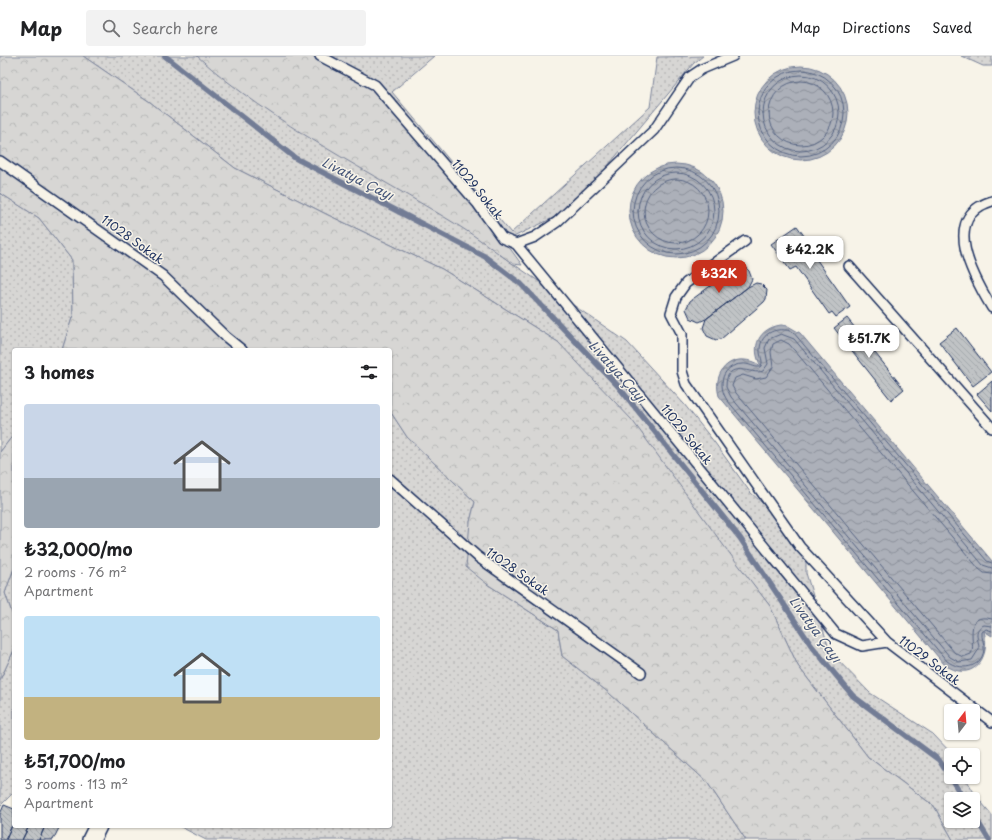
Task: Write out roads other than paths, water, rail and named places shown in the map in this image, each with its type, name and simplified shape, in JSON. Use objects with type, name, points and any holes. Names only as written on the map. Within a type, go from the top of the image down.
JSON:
[{"type":"street","points":[[91,840],[97,828]]},
{"type":"lane","name":"11029 Sokak","points":[[320,56],[375,85],[477,203],[502,238],[516,244],[836,634],[862,646],[887,642],[992,722]]},
{"type":"lane","points":[[516,244],[535,237],[557,222],[654,130],[690,77],[702,69],[733,56]]},
{"type":"lane","name":"11028 Sokak","points":[[0,161],[163,276],[226,337],[240,348]]},
{"type":"lane","points":[[992,201],[970,214],[965,226],[964,242],[975,278],[992,308]]},
{"type":"lane","points":[[745,241],[686,283],[676,297],[671,313],[682,334],[682,371],[686,384],[800,548],[887,642]]},
{"type":"lane","points":[[849,266],[992,428]]},
{"type":"lane","name":"11028 Sokak","points":[[392,481],[478,557],[641,673]]},
{"type":"water","points":[[801,66],[819,70],[834,80],[844,95],[848,113],[844,131],[834,146],[819,156],[801,160],[783,156],[768,146],[758,131],[754,113],[758,95],[768,80],[783,70]]},
{"type":"water","points":[[676,164],[694,168],[709,178],[719,193],[723,211],[719,229],[709,244],[694,254],[676,258],[658,254],[643,244],[633,229],[629,211],[633,193],[643,178],[658,168]]},
{"type":"water","points":[[781,325],[788,326],[800,333],[992,561],[992,636],[984,631],[986,642],[985,651],[977,666],[970,670],[954,670],[944,664],[719,396],[719,377],[722,370],[728,364],[743,360],[761,366],[756,352],[759,340],[762,334],[767,330]]},
{"type":"waterway","name":"Livatya Çayı","points":[[165,56],[295,158],[484,256],[521,284],[618,386],[740,538],[811,645],[853,696],[939,760],[960,792]]},
{"type":"waterway","name":"Livatya Çayı","points":[[980,825],[989,840]]}]
